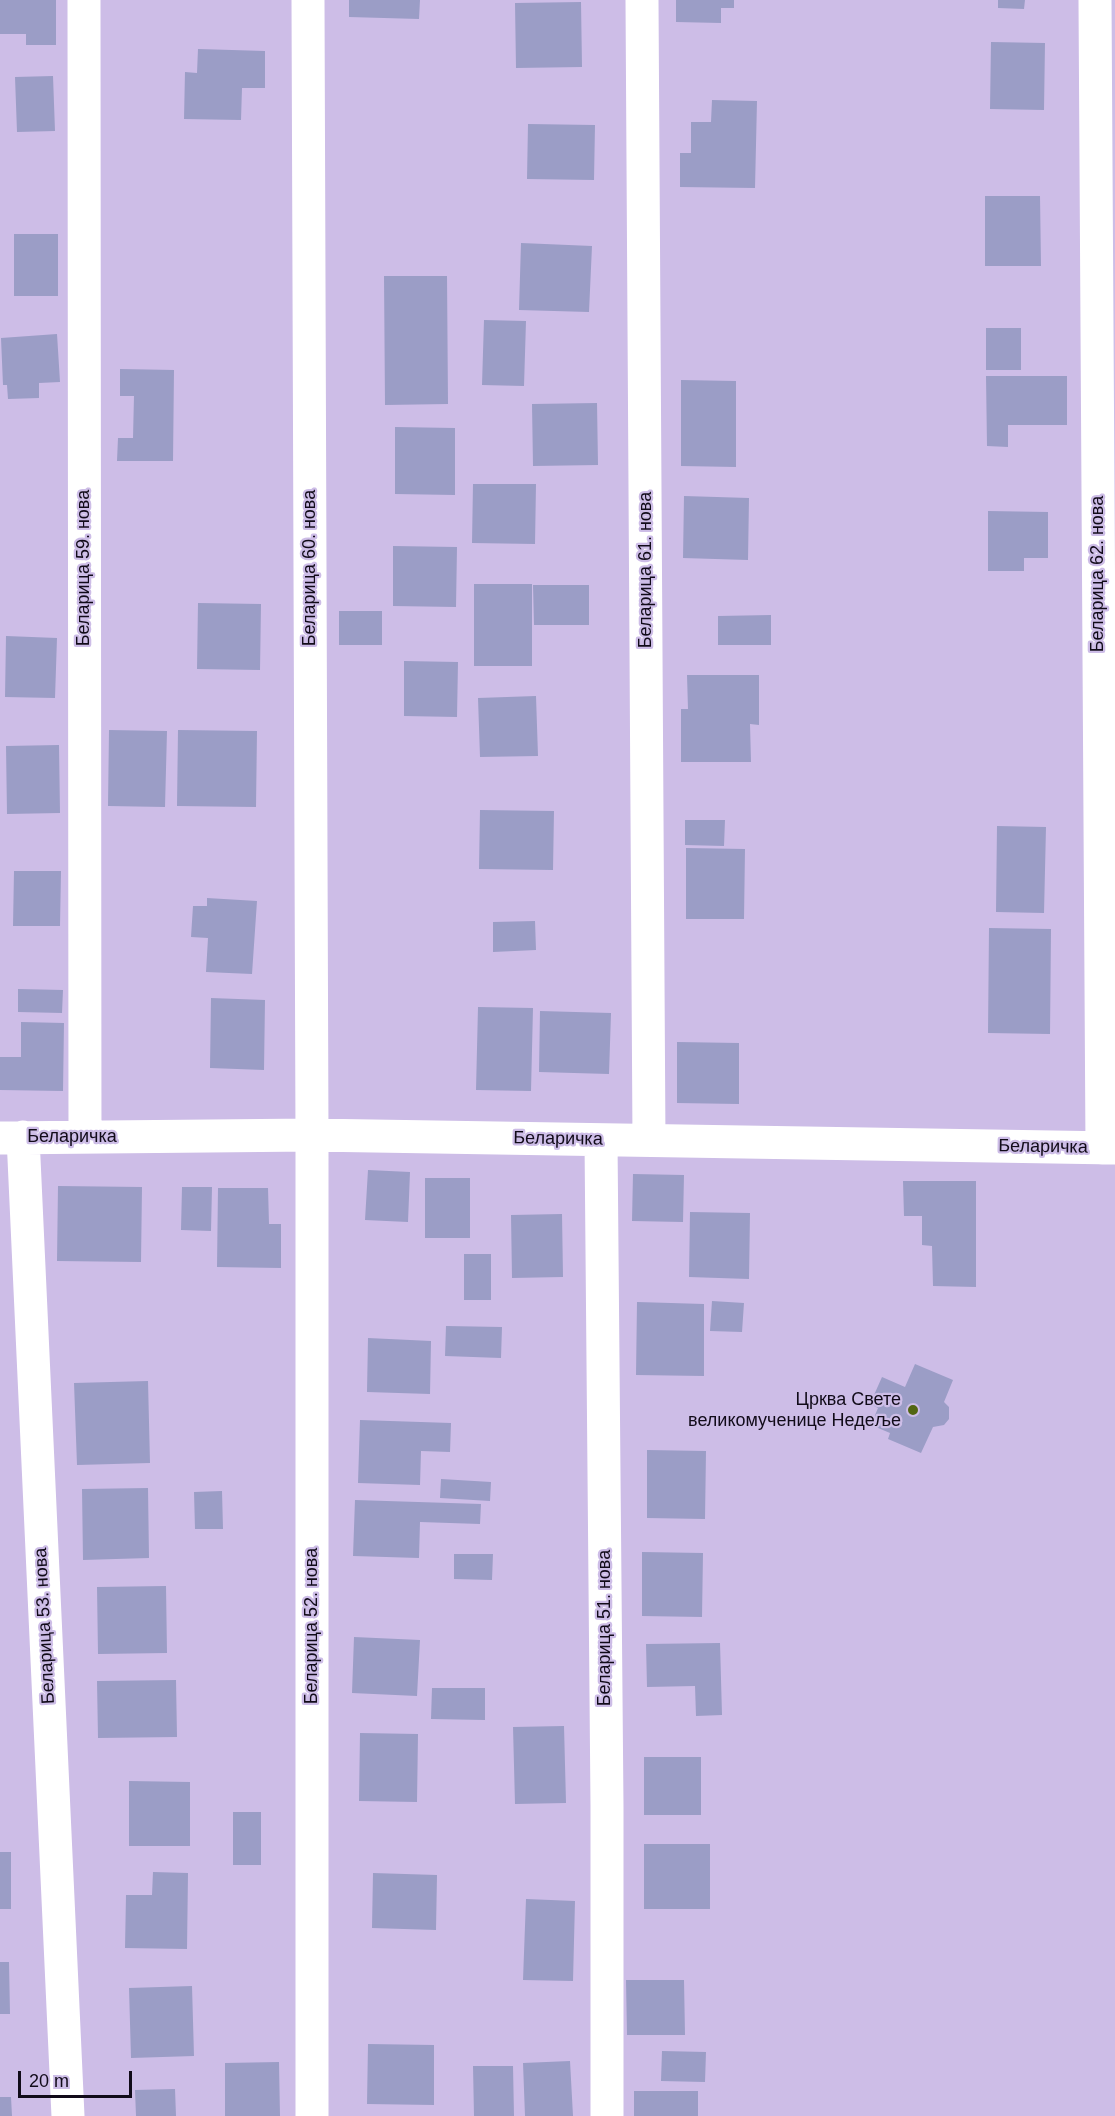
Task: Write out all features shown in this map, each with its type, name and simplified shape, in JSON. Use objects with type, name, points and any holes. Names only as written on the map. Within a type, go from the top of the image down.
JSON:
[{"type":"street","name":"Беларица 59. нова","points":[[84,0],[85,1136]]},
{"type":"street","name":"Беларица 60. нова","points":[[308,0],[312,1136]]},
{"type":"street","name":"Беларица 61. нова","points":[[642,0],[649,1140]]},
{"type":"street","name":"Беларица 62. нова","points":[[1095,0],[1109,1148]]},
{"type":"street","name":"Беларичка","points":[[12,1137],[312,1136],[1109,1148]]},
{"type":"street","name":"Беларица 52. нова","points":[[312,1136],[312,2116]]},
{"type":"street","name":"Беларица 53. нова","points":[[12,1137],[68,2116]]},
{"type":"street","name":"Беларица 51. нова","points":[[601,1140],[607,1806],[607,2116]]},
{"type":"building","points":[[0,0],[56,0],[56,45],[26,45],[26,34],[0,34]]},
{"type":"building","points":[[349,0],[420,0],[419,19],[349,17]]},
{"type":"building","points":[[676,0],[734,0],[734,8],[721,8],[721,23],[676,22]]},
{"type":"building","points":[[998,0],[1025,0],[1024,9],[998,8]]},
{"type":"building","points":[[581,2],[582,67],[516,68],[515,3]]},
{"type":"building","points":[[991,42],[1045,43],[1044,110],[990,109]]},
{"type":"building","points":[[198,49],[265,51],[265,88],[242,88],[241,120],[184,119],[185,72],[197,73]]},
{"type":"building","points":[[53,76],[55,131],[17,132],[15,77]]},
{"type":"building","points":[[712,100],[757,101],[755,188],[680,187],[680,153],[691,153],[691,122],[711,122]]},
{"type":"building","points":[[528,124],[595,125],[594,180],[527,179]]},
{"type":"building","points":[[985,196],[1040,196],[1041,266],[985,266]]},
{"type":"building","points":[[14,234],[58,234],[58,296],[14,296]]},
{"type":"building","points":[[521,243],[592,246],[589,312],[519,310]]},
{"type":"building","points":[[384,276],[447,276],[448,404],[385,405]]},
{"type":"building","points":[[484,320],[526,321],[524,386],[482,385]]},
{"type":"building","points":[[986,328],[1021,328],[1021,370],[986,370]]},
{"type":"building","points":[[57,334],[60,382],[39,383],[39,398],[8,399],[7,385],[3,385],[1,338]]},
{"type":"building","points":[[120,369],[174,370],[173,461],[117,461],[118,438],[133,438],[134,396],[120,396]]},
{"type":"building","points":[[986,376],[1067,376],[1067,425],[1008,425],[1008,447],[987,446]]},
{"type":"building","points":[[681,380],[736,381],[736,467],[681,466]]},
{"type":"building","points":[[597,403],[598,465],[533,466],[532,404]]},
{"type":"building","points":[[395,427],[455,428],[455,495],[395,494]]},
{"type":"building","points":[[473,484],[536,484],[535,544],[472,543]]},
{"type":"building","points":[[684,496],[749,498],[748,560],[683,558]]},
{"type":"building","points":[[988,511],[1048,512],[1048,558],[1024,558],[1024,571],[988,571]]},
{"type":"building","points":[[393,546],[457,547],[456,607],[393,606]]},
{"type":"building","points":[[474,584],[532,584],[532,666],[474,666]]},
{"type":"building","points":[[533,585],[589,585],[589,625],[534,625]]},
{"type":"building","points":[[198,603],[261,604],[260,670],[197,669]]},
{"type":"building","points":[[339,611],[382,611],[382,645],[339,645]]},
{"type":"building","points":[[771,615],[771,645],[718,645],[718,616]]},
{"type":"building","points":[[6,636],[57,638],[55,698],[5,697]]},
{"type":"building","points":[[404,661],[458,662],[457,717],[404,716]]},
{"type":"building","points":[[687,675],[759,675],[759,725],[750,724],[751,762],[681,762],[681,709],[688,709]]},
{"type":"building","points":[[536,696],[538,756],[480,757],[478,698]]},
{"type":"building","points":[[109,730],[167,731],[165,807],[108,806]]},
{"type":"building","points":[[178,730],[257,731],[256,807],[177,806]]},
{"type":"building","points":[[59,745],[60,813],[7,814],[6,746]]},
{"type":"building","points":[[480,810],[554,811],[553,870],[479,869]]},
{"type":"building","points":[[685,820],[725,820],[724,846],[685,845]]},
{"type":"building","points":[[997,826],[1046,827],[1044,913],[996,912]]},
{"type":"building","points":[[686,848],[745,849],[744,919],[686,919]]},
{"type":"building","points":[[14,871],[61,871],[60,926],[13,926]]},
{"type":"building","points":[[207,898],[257,901],[252,974],[206,972],[208,938],[191,937],[193,906],[207,906]]},
{"type":"building","points":[[535,921],[536,950],[493,952],[493,922]]},
{"type":"building","points":[[989,928],[1051,929],[1050,1034],[988,1033]]},
{"type":"building","points":[[18,989],[63,990],[62,1013],[18,1012]]},
{"type":"building","points":[[211,998],[265,1000],[264,1070],[210,1068]]},
{"type":"building","points":[[478,1007],[533,1008],[531,1091],[476,1090]]},
{"type":"building","points":[[540,1011],[611,1013],[609,1074],[539,1072]]},
{"type":"building","points":[[21,1022],[64,1023],[63,1091],[0,1090],[0,1057],[21,1057]]},
{"type":"building","points":[[677,1042],[739,1043],[739,1104],[677,1103]]},
{"type":"building","points":[[368,1170],[410,1172],[408,1222],[365,1220]]},
{"type":"building","points":[[633,1174],[684,1175],[683,1222],[632,1221]]},
{"type":"building","points":[[425,1178],[470,1178],[470,1238],[425,1238]]},
{"type":"building","points":[[903,1181],[976,1181],[976,1287],[933,1286],[932,1246],[922,1245],[922,1216],[904,1216]]},
{"type":"building","points":[[58,1186],[142,1187],[141,1262],[57,1261]]},
{"type":"building","points":[[182,1187],[212,1187],[211,1231],[181,1230]]},
{"type":"building","points":[[218,1188],[268,1188],[269,1224],[281,1224],[281,1268],[217,1267]]},
{"type":"building","points":[[690,1212],[750,1213],[749,1279],[689,1277]]},
{"type":"building","points":[[562,1214],[563,1277],[512,1278],[511,1215]]},
{"type":"building","points":[[464,1254],[491,1254],[491,1300],[464,1300]]},
{"type":"building","points":[[712,1301],[744,1303],[742,1332],[710,1331]]},
{"type":"building","points":[[637,1302],[704,1304],[704,1376],[636,1375]]},
{"type":"building","points":[[446,1326],[502,1327],[501,1358],[445,1356]]},
{"type":"building","points":[[368,1338],[431,1341],[430,1394],[367,1392]]},
{"type":"building","name":"Црква Свете великомученице Недеље","points":[[915,1364],[953,1380],[944,1402],[949,1407],[949,1419],[944,1425],[933,1427],[921,1453],[888,1439],[890,1433],[871,1425],[878,1408],[870,1404],[882,1377],[905,1387]]},
{"type":"building","points":[[148,1381],[150,1463],[77,1465],[74,1383]]},
{"type":"building","points":[[360,1420],[451,1423],[450,1452],[421,1451],[420,1485],[358,1483]]},
{"type":"building","points":[[647,1450],[706,1451],[705,1519],[647,1518]]},
{"type":"building","points":[[441,1479],[491,1482],[490,1501],[440,1498]]},
{"type":"building","points":[[148,1488],[149,1558],[83,1560],[82,1489]]},
{"type":"building","points":[[222,1491],[223,1529],[195,1529],[194,1492]]},
{"type":"building","points":[[355,1500],[481,1504],[480,1524],[420,1522],[419,1558],[353,1556]]},
{"type":"building","points":[[642,1552],[703,1553],[702,1617],[642,1616]]},
{"type":"building","points":[[454,1554],[493,1554],[492,1580],[454,1579]]},
{"type":"building","points":[[166,1586],[167,1653],[98,1654],[97,1587]]},
{"type":"building","points":[[354,1637],[420,1640],[417,1696],[352,1693]]},
{"type":"building","points":[[720,1643],[722,1715],[696,1716],[695,1686],[647,1687],[646,1644]]},
{"type":"building","points":[[176,1680],[177,1737],[98,1738],[97,1681]]},
{"type":"building","points":[[432,1688],[485,1688],[485,1720],[431,1719]]},
{"type":"building","points":[[564,1726],[566,1803],[515,1804],[513,1727]]},
{"type":"building","points":[[360,1733],[418,1734],[417,1802],[359,1801]]},
{"type":"building","points":[[644,1757],[701,1757],[701,1815],[644,1815]]},
{"type":"building","points":[[129,1781],[190,1782],[190,1846],[129,1846]]},
{"type":"building","points":[[233,1812],[261,1812],[261,1865],[233,1865]]},
{"type":"building","points":[[644,1844],[710,1844],[710,1909],[644,1909]]},
{"type":"building","points":[[0,1852],[11,1852],[11,1909],[0,1909]]},
{"type":"building","points":[[153,1872],[188,1873],[187,1949],[125,1948],[126,1895],[152,1895]]},
{"type":"building","points":[[373,1873],[437,1875],[436,1930],[372,1928]]},
{"type":"building","points":[[526,1899],[575,1901],[573,1981],[523,1980]]},
{"type":"building","points":[[0,1962],[9,1962],[10,2014],[0,2014]]},
{"type":"building","points":[[626,1980],[684,1980],[685,2035],[627,2035]]},
{"type":"building","points":[[192,1986],[194,2056],[131,2058],[129,1988]]},
{"type":"building","points":[[368,2044],[434,2045],[434,2105],[367,2104]]},
{"type":"building","points":[[662,2051],[706,2052],[705,2082],[661,2081]]},
{"type":"building","points":[[570,2061],[573,2116],[525,2116],[523,2063]]},
{"type":"building","points":[[279,2062],[280,2116],[225,2116],[225,2063]]},
{"type":"building","points":[[473,2066],[513,2066],[514,2116],[474,2116]]},
{"type":"building","points":[[175,2089],[176,2116],[136,2116],[135,2090]]},
{"type":"building","points":[[634,2091],[698,2091],[698,2116],[634,2116]]},
{"type":"building","points":[[0,2097],[11,2097],[12,2116],[0,2116]]},
{"type":"place","name":"Црква Свете великомученице Недеље","points":[[913,1410]]}]
